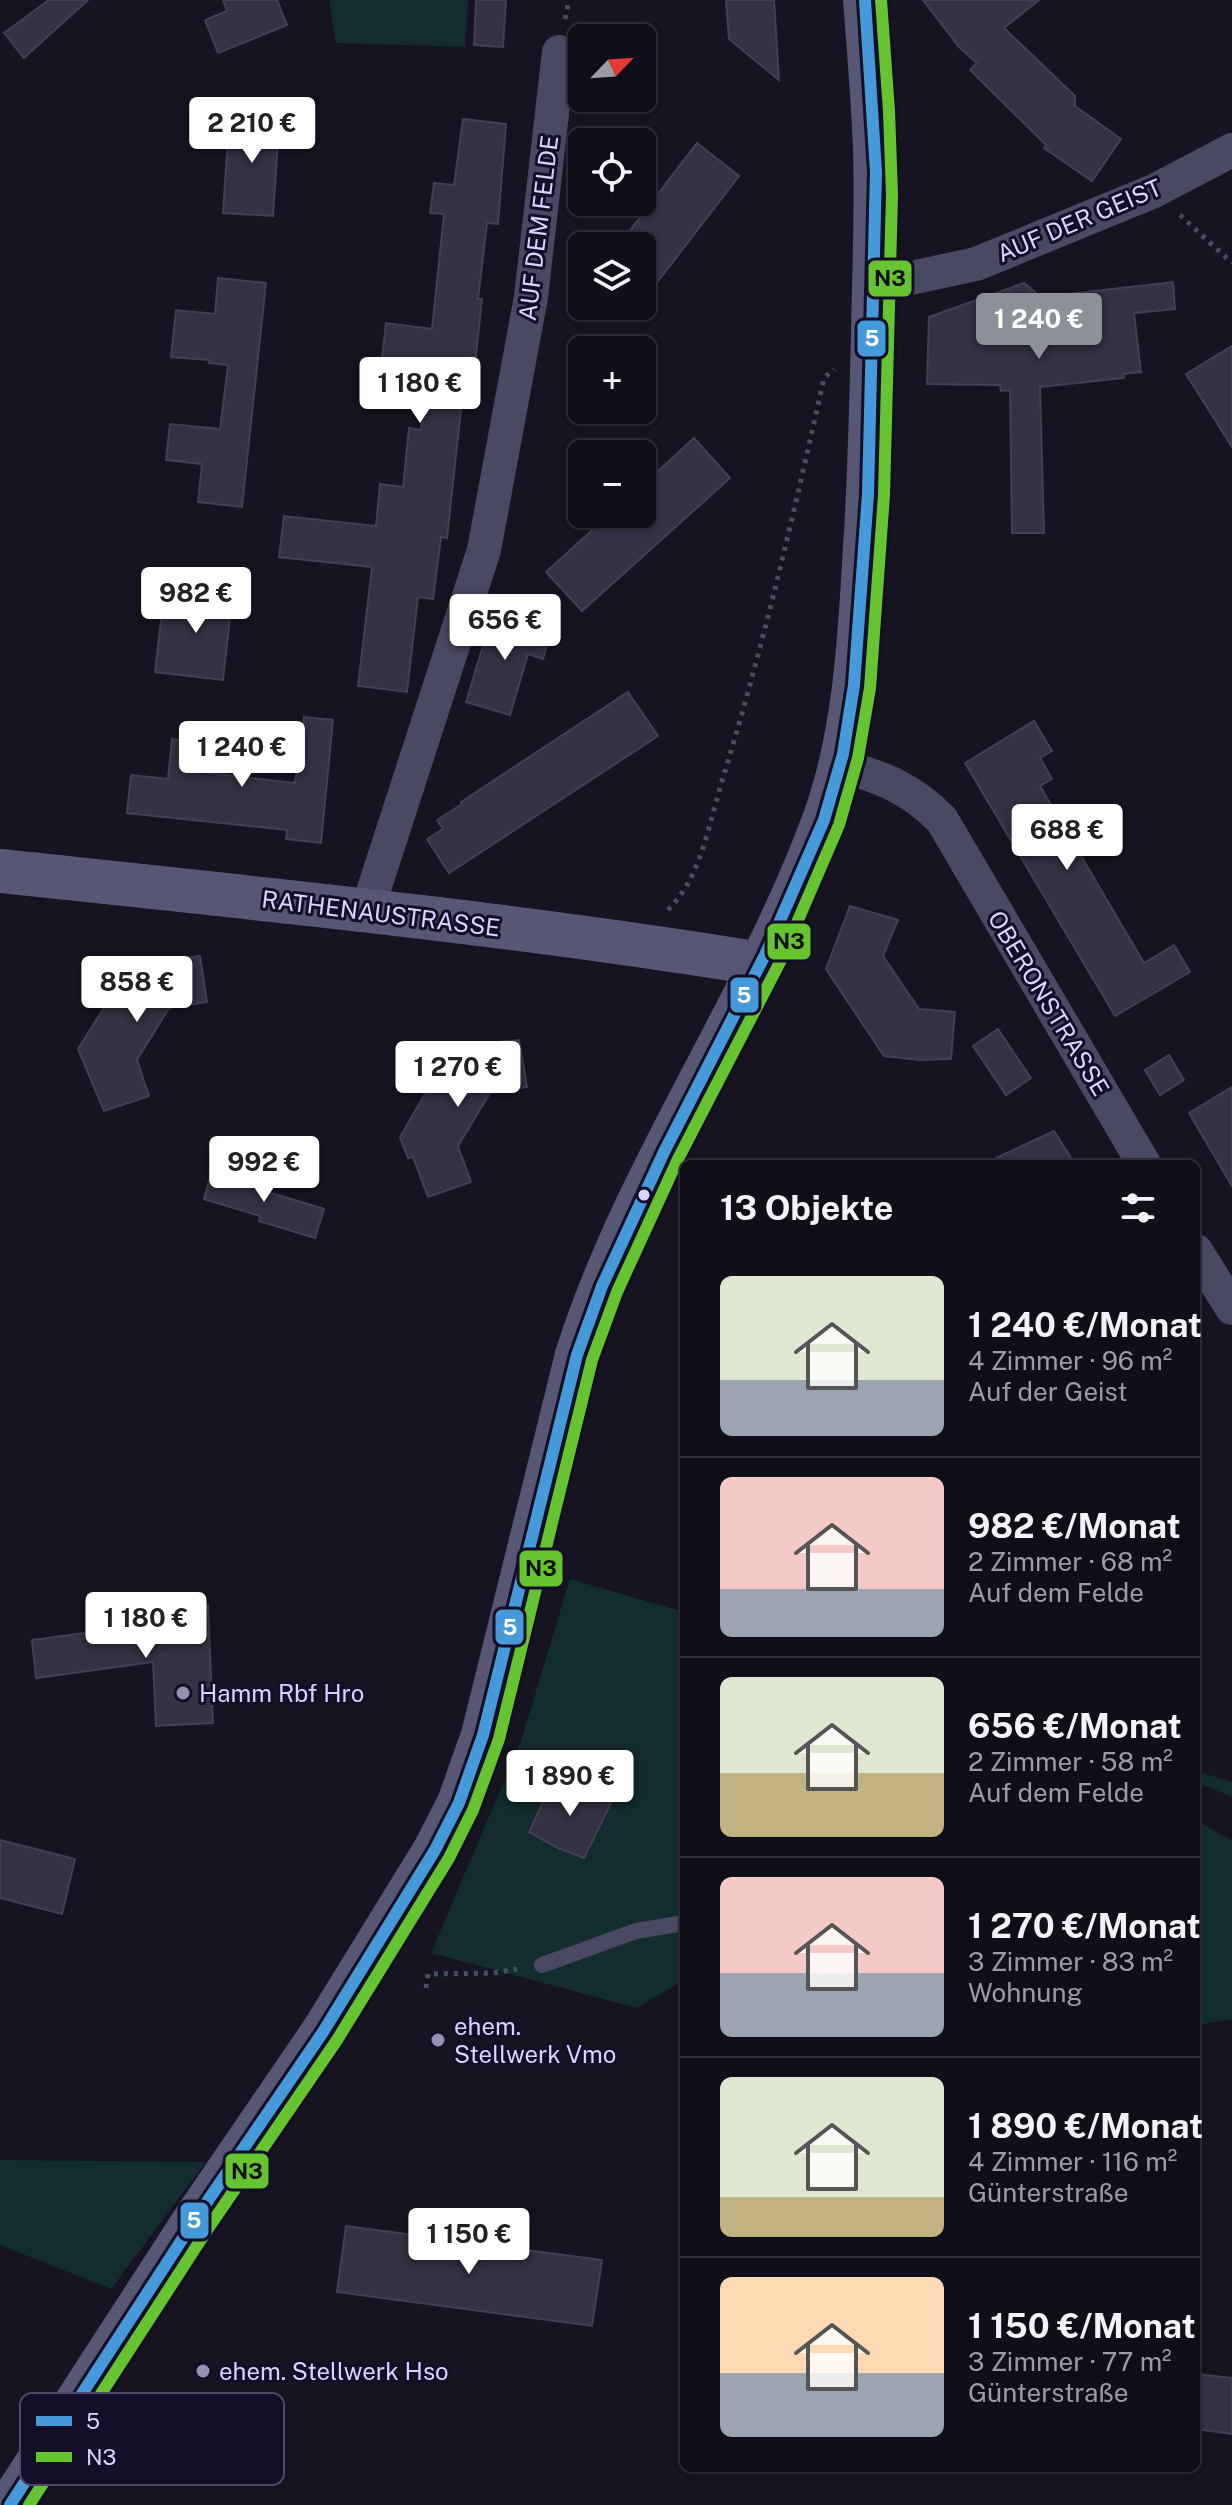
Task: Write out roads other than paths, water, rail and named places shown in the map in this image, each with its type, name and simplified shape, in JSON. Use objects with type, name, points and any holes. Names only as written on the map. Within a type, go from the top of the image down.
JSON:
[{"type":"street","points":[[83,2393],[196,2218],[323,2032],[435,1850],[459,1803],[483,1735],[577,1355],[593,1307],[687,1103],[761,964],[809,860],[826,815],[852,693],[870,483],[875,150],[865,0]]},
{"type":"street","name":"AUF DEM FELDE","points":[[369,910],[484,550],[531,297],[559,52]]},
{"type":"street","name":"AUF DER GEIST","points":[[874,286],[976,264],[1154,191],[1232,150]]},
{"type":"street","name":"OBERONSTRASSE","points":[[839,765],[895,783],[926,804],[942,820],[1142,1160]]},
{"type":"street","name":"RATHENAUSTRASSE","points":[[0,871],[369,910],[659,947],[761,964]]},
{"type":"street","points":[[1200,1257],[1232,1308]]},
{"type":"street","points":[[10,2505],[23,2485]]},
{"type":"lane","points":[[542,1965],[636,1931],[680,1924]]},
{"type":"place","name":"Hamm Rbf Hro","points":[[183,1693]]},
{"type":"place","name":"ehem. Stellwerk Vmo","points":[[438,2040]]},
{"type":"place","name":"ehem. Stellwerk Hso","points":[[203,2371]]}]
